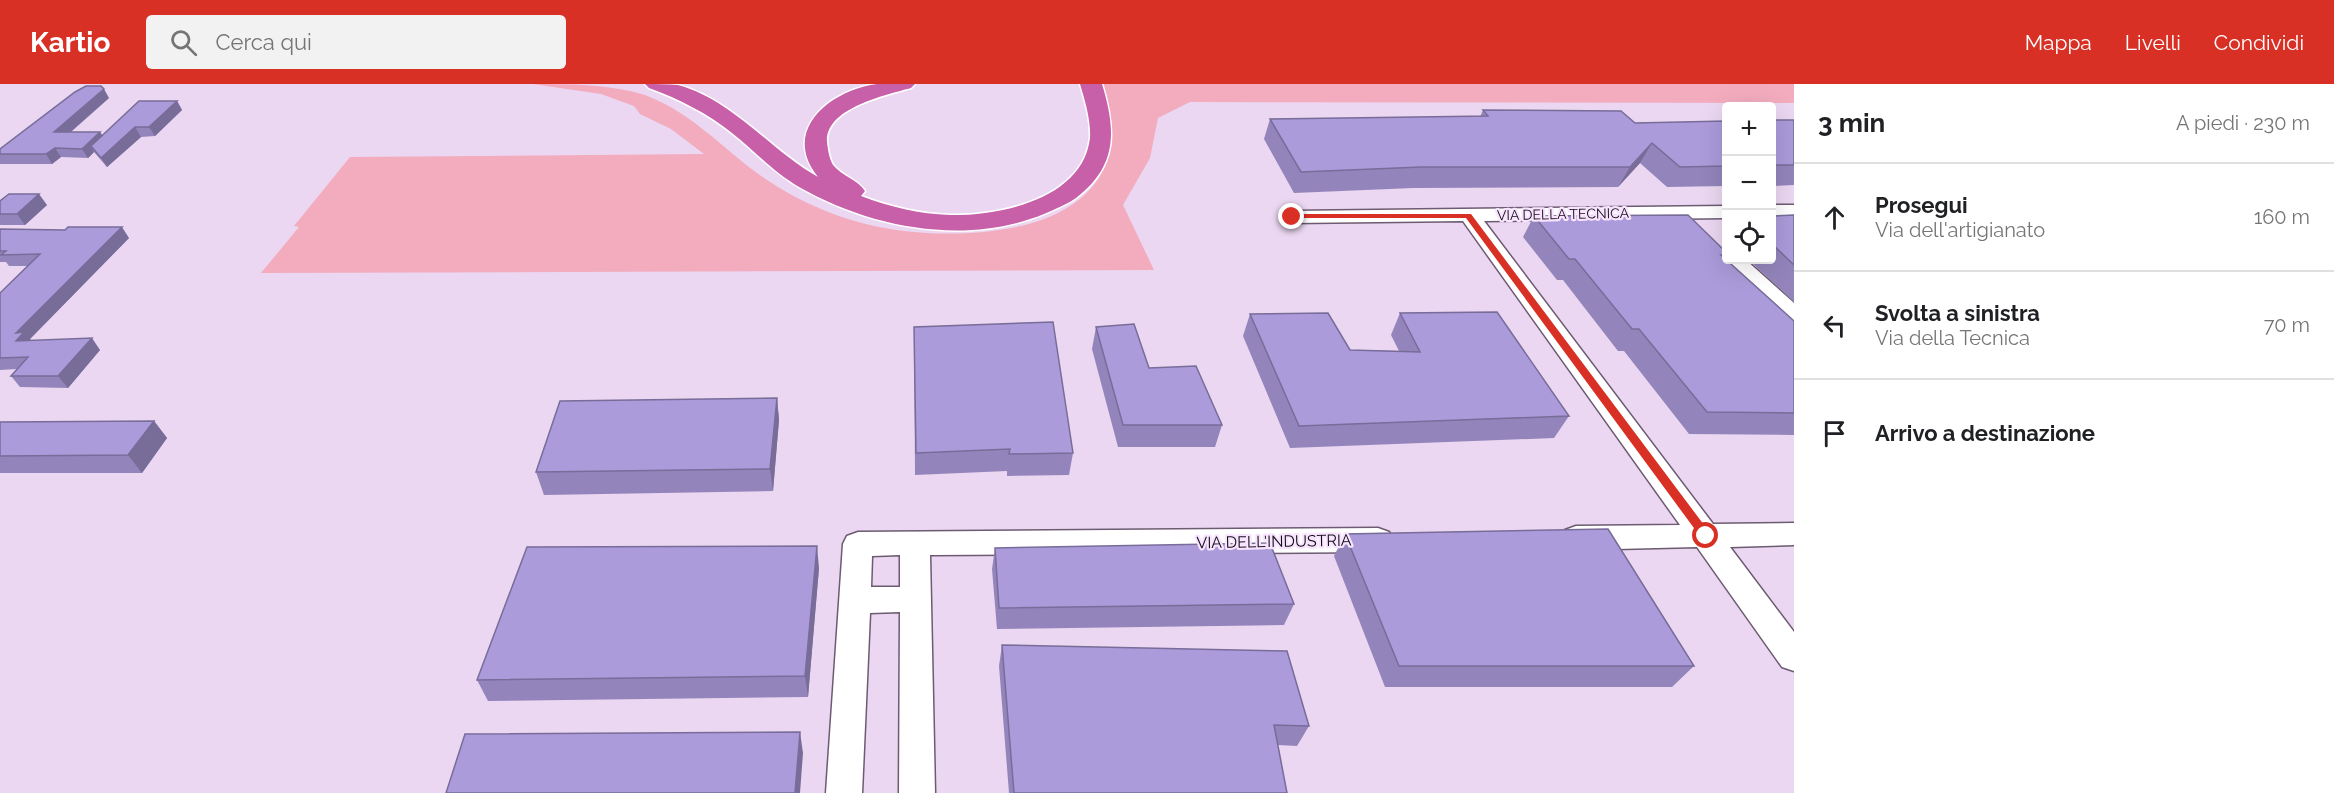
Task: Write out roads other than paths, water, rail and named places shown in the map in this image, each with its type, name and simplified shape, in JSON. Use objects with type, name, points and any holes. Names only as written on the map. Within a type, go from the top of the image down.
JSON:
[{"type":"highway","points":[[656,84],[707,105],[741,129],[776,161],[838,198],[909,219],[946,223],[966,223],[1021,214],[1066,194],[1083,177],[1096,158],[1101,137],[1091,84]]},
{"type":"highway","points":[[904,84],[860,96],[830,114],[818,129],[815,138],[817,158],[830,176],[856,193],[917,212],[945,214],[983,212],[1023,202],[1056,187],[1070,174],[1081,160],[1087,140],[1085,115],[1078,84]]},
{"type":"street","points":[[1776,212],[1794,211]]},
{"type":"street","name":"VIA DELLA TECNICA","points":[[1292,217],[1722,212]]},
{"type":"street","points":[[1685,213],[1702,229]]},
{"type":"street","points":[[1468,216],[1794,657]]},
{"type":"street","points":[[1739,264],[1794,316]]},
{"type":"street","points":[[1550,538],[1794,534]]},
{"type":"street","name":"VIA DELL'INDUSTRIA","points":[[844,793],[858,544],[1406,540]]},
{"type":"street","points":[[915,545],[917,793]]},
{"type":"street","points":[[853,601],[915,599]]}]
